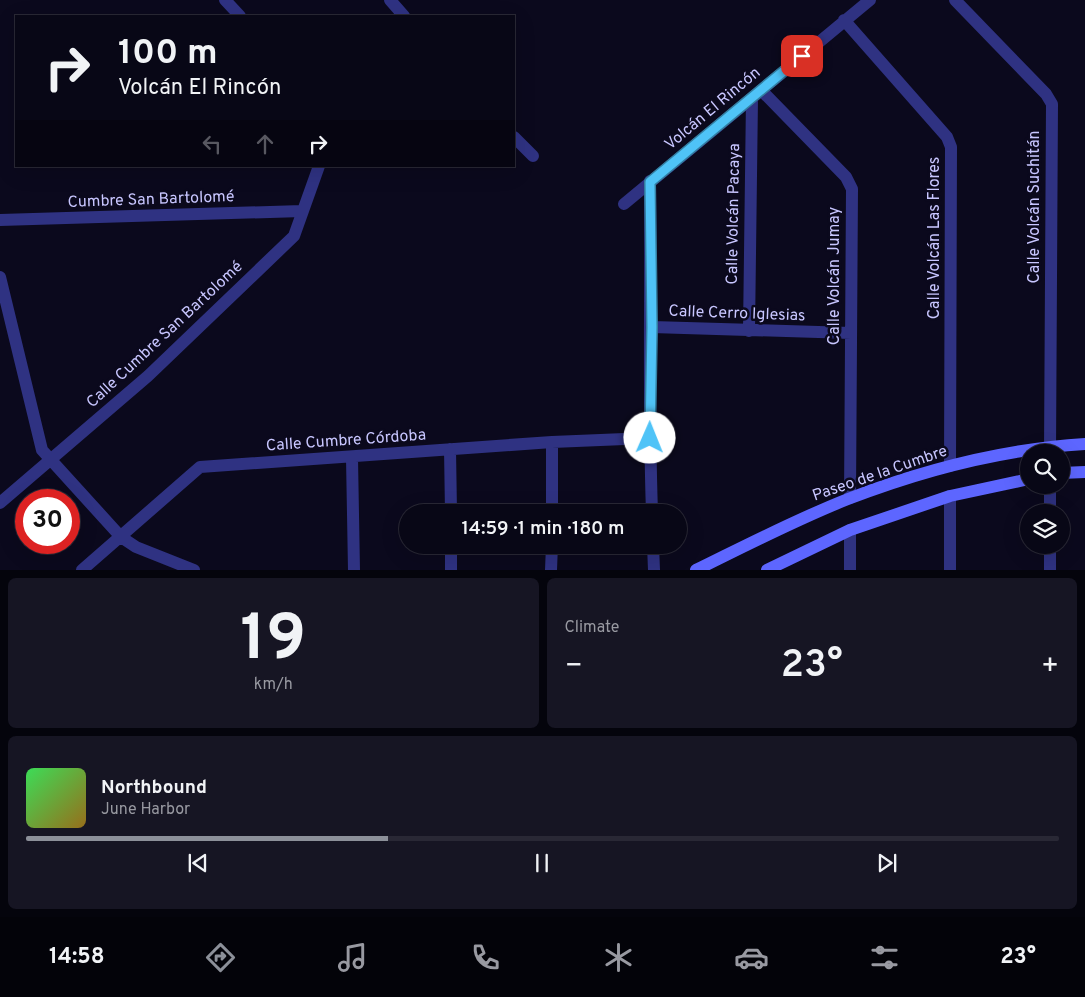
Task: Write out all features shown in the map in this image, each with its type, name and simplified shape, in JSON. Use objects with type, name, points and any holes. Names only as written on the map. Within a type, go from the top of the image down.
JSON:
[{"type":"street","points":[[225,0],[239,15]]},
{"type":"street","points":[[390,0],[403,15]]},
{"type":"street","name":"Volcán El Rincón","points":[[624,204],[870,0]]},
{"type":"street","name":"Calle Volcán Suchitán","points":[[955,0],[1046,94],[1052,104],[1050,444]]},
{"type":"street","name":"Calle Volcán Las Flores","points":[[844,20],[947,137],[951,147],[950,466]]},
{"type":"street","name":"Calle Volcán Pacaya","points":[[749,331],[756,94]]},
{"type":"street","name":"Calle Volcán Jumay","points":[[756,94],[846,177],[852,190],[850,498]]},
{"type":"street","points":[[515,138],[533,156]]},
{"type":"street","name":"Calle Cumbre San Bartolomé","points":[[0,503],[148,376],[294,236],[319,167]]},
{"type":"street","points":[[650,182],[652,504]]},
{"type":"street","name":"Cumbre San Bartolomé","points":[[0,220],[302,212]]},
{"type":"street","points":[[0,277],[42,450],[121,537],[136,547],[194,570]]},
{"type":"street","name":"Calle Cerro Iglesias","points":[[652,327],[851,333]]},
{"type":"street","name":"Calle Cumbre Córdoba","points":[[82,570],[200,467],[352,458],[552,442],[650,438]]},
{"type":"street","points":[[552,442],[552,504]]},
{"type":"street","name":"Paseo de la Cumbre","points":[[1070,446],[1085,444]]},
{"type":"street","points":[[450,449],[451,504]]},
{"type":"street","name":"Paseo de la Cumbre","points":[[696,570],[850,498],[950,466],[1020,454]]},
{"type":"street","points":[[352,458],[354,570]]},
{"type":"street","points":[[1070,473],[1085,472]]},
{"type":"street","points":[[767,570],[850,530],[950,496],[1020,481]]},
{"type":"street","points":[[950,496],[950,570]]},
{"type":"street","points":[[850,530],[850,570]]},
{"type":"street","points":[[451,554],[451,570]]},
{"type":"street","points":[[551,570],[552,554]]},
{"type":"street","points":[[653,554],[654,570]]},
{"type":"street","points":[[1050,554],[1050,570]]},
{"type":"route","points":[[650,438],[652,327],[650,182],[802,56]]}]
